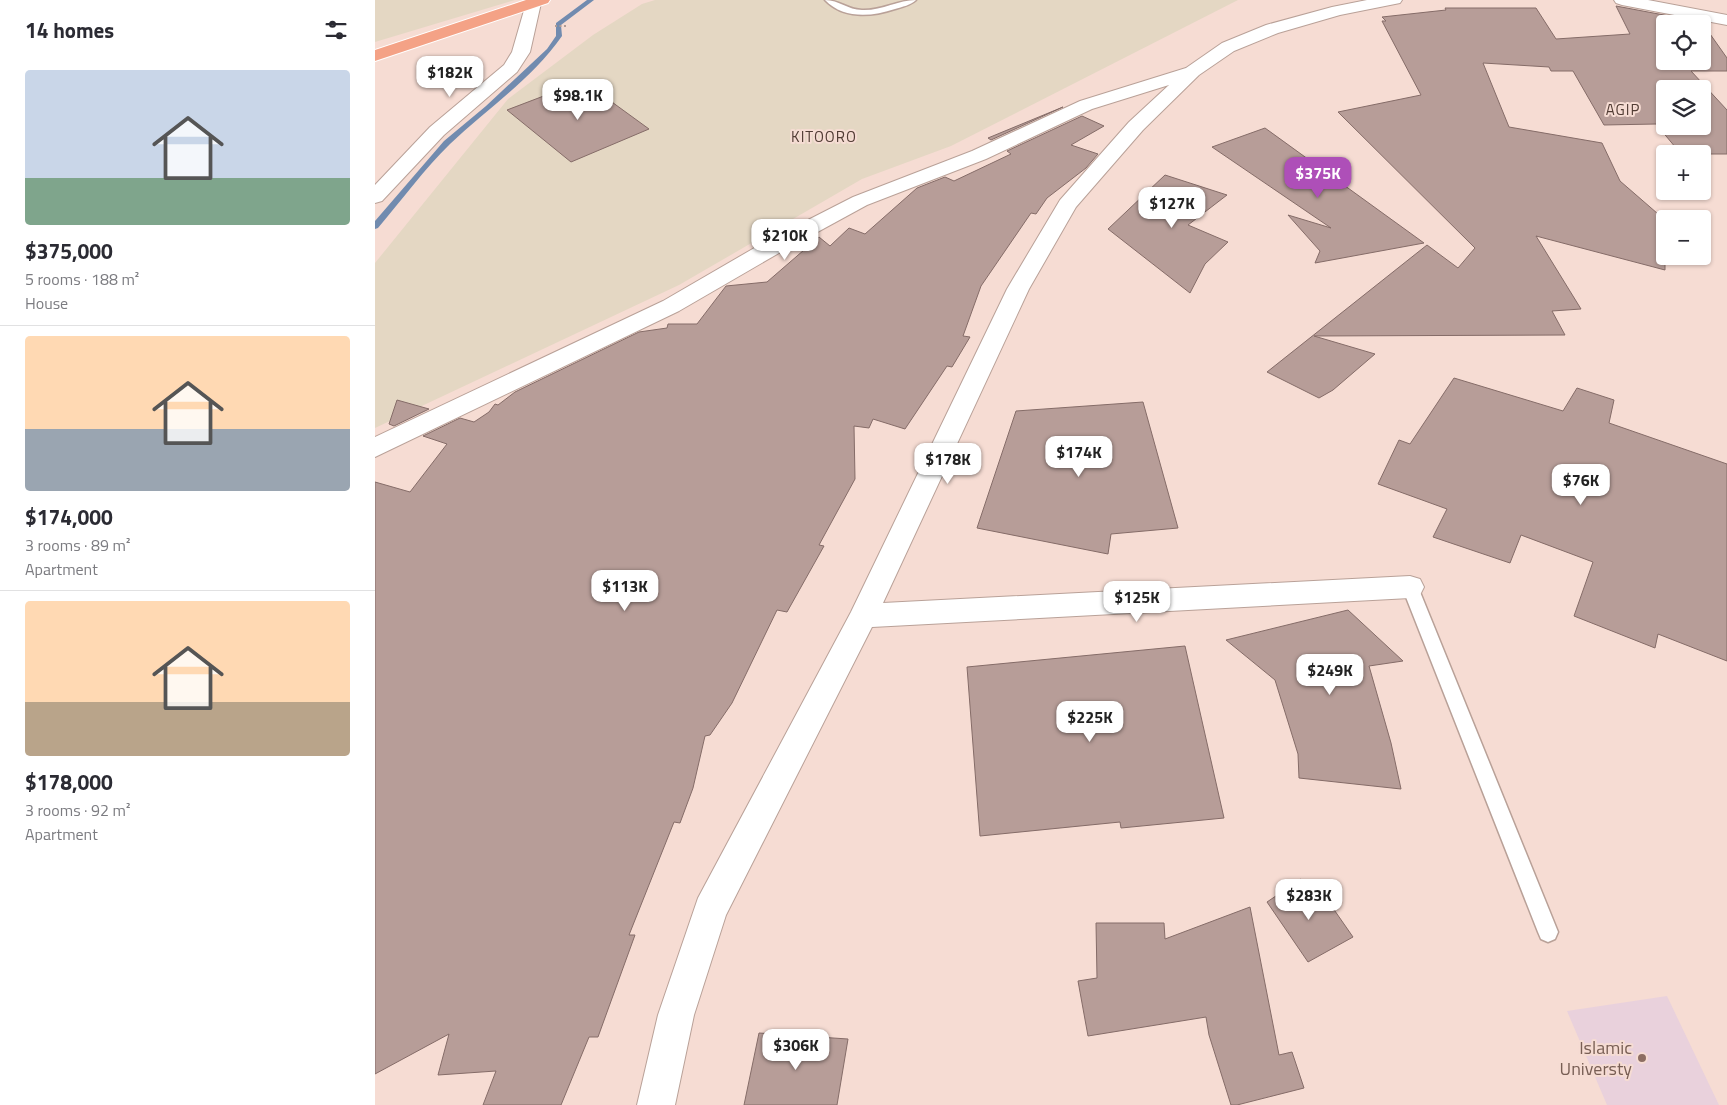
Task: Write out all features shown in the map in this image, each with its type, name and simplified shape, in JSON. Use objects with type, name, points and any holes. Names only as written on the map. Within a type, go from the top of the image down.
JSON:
[{"type":"highway","points":[[375,56],[537,1]]},
{"type":"street","points":[[655,1105],[676,1015],[710,910],[863,616],[1018,289],[1067,204],[1136,126],[1193,71],[1228,47],[1272,29],[1337,10],[1393,0]]},
{"type":"street","points":[[1622,0],[1727,20]]},
{"type":"street","points":[[375,197],[437,131],[511,68],[521,52],[537,1]]},
{"type":"street","points":[[375,448],[671,306],[771,248],[860,201],[986,152],[1086,105],[1193,71]]},
{"type":"street","points":[[863,616],[1410,588]]},
{"type":"lane","points":[[829,0],[846,10],[867,13],[886,10],[912,0]]},
{"type":"lane","points":[[1410,588],[1548,932]]},
{"type":"shaded area","points":[[375,0],[515,0],[375,42]]},
{"type":"shaded area","points":[[655,0],[1238,0],[951,146],[862,179],[679,285],[375,428],[375,263],[508,99],[593,35],[642,4]]},
{"type":"shaded area","name":"Islamic Universty","points":[[1667,996],[1719,1105],[1607,1105],[1567,1011]]},
{"type":"building","points":[[1616,6],[1664,15],[1656,15],[1656,70],[1711,70],[1711,35],[1727,58],[1727,71],[1691,71],[1699,80],[1656,80],[1656,124],[1604,125],[1573,71],[1551,71],[1549,67],[1483,63],[1509,127],[1602,143],[1620,181],[1656,212],[1656,265],[1665,265],[1665,270],[1536,236],[1581,309],[1552,311],[1565,335],[1314,336],[1375,354],[1333,390],[1319,398],[1267,372],[1427,245],[1458,268],[1475,248],[1338,112],[1421,95],[1382,21],[1386,21],[1382,17],[1446,10],[1445,8],[1536,8],[1556,39],[1630,34]]},
{"type":"building","points":[[583,81],[649,129],[571,162],[507,110]]},
{"type":"building","points":[[1711,93],[1727,110],[1727,154],[1711,154],[1711,145],[1674,145],[1665,135],[1711,135]]},
{"type":"building","points":[[1063,107],[991,140],[988,138]]},
{"type":"building","points":[[1082,116],[1104,126],[1071,145],[1098,154],[1086,168],[1047,198],[1036,214],[1031,213],[981,286],[963,336],[970,337],[952,367],[947,366],[905,429],[873,419],[869,428],[854,426],[855,479],[819,545],[824,546],[787,612],[777,610],[732,703],[710,735],[705,736],[693,788],[680,823],[674,822],[629,935],[635,935],[598,1037],[589,1037],[561,1105],[483,1105],[496,1071],[438,1075],[449,1034],[375,1074],[375,482],[410,492],[447,444],[423,436],[460,418],[474,422],[489,412],[495,404],[498,405],[515,392],[639,332],[667,328],[668,324],[697,324],[726,286],[767,282],[819,237],[830,246],[849,228],[865,234],[917,188],[945,177],[954,181],[1011,154],[1007,151]]},
{"type":"building","points":[[1265,128],[1424,243],[1315,263],[1320,251],[1288,215],[1331,228],[1212,147]]},
{"type":"building","points":[[1165,175],[1227,195],[1188,225],[1228,242],[1205,264],[1190,293],[1108,229]]},
{"type":"building","points":[[1454,378],[1563,411],[1577,388],[1614,400],[1609,423],[1727,464],[1727,661],[1658,634],[1655,648],[1574,616],[1593,562],[1521,535],[1510,563],[1433,537],[1447,509],[1378,484],[1399,440],[1410,444]]},
{"type":"building","points":[[397,400],[429,409],[394,426],[389,424]]},
{"type":"building","points":[[1143,402],[1178,528],[1111,534],[1108,554],[977,528],[1016,411]]},
{"type":"building","points":[[1348,610],[1403,661],[1369,666],[1391,743],[1401,789],[1299,778],[1298,754],[1275,680],[1226,640]]},
{"type":"building","points":[[1185,646],[1224,818],[1121,828],[1120,822],[980,836],[967,667]]},
{"type":"building","points":[[1301,879],[1322,905],[1328,901],[1353,937],[1308,962],[1267,902]]},
{"type":"building","points":[[1250,907],[1279,1055],[1292,1052],[1304,1088],[1231,1105],[1209,1035],[1206,1017],[1088,1036],[1078,981],[1097,978],[1096,923],[1164,923],[1165,939]]},
{"type":"building","points":[[759,1033],[848,1039],[837,1105],[744,1105]]},
{"type":"waterway","points":[[375,226],[447,143],[489,108],[549,50],[559,36],[558,24],[591,0]]},
{"type":"place","name":"Islamic Universty","points":[[1642,1058]]},
{"type":"district","name":"AGIP","points":[[1623,110]]},
{"type":"district","name":"KITOORO","points":[[824,137]]}]
